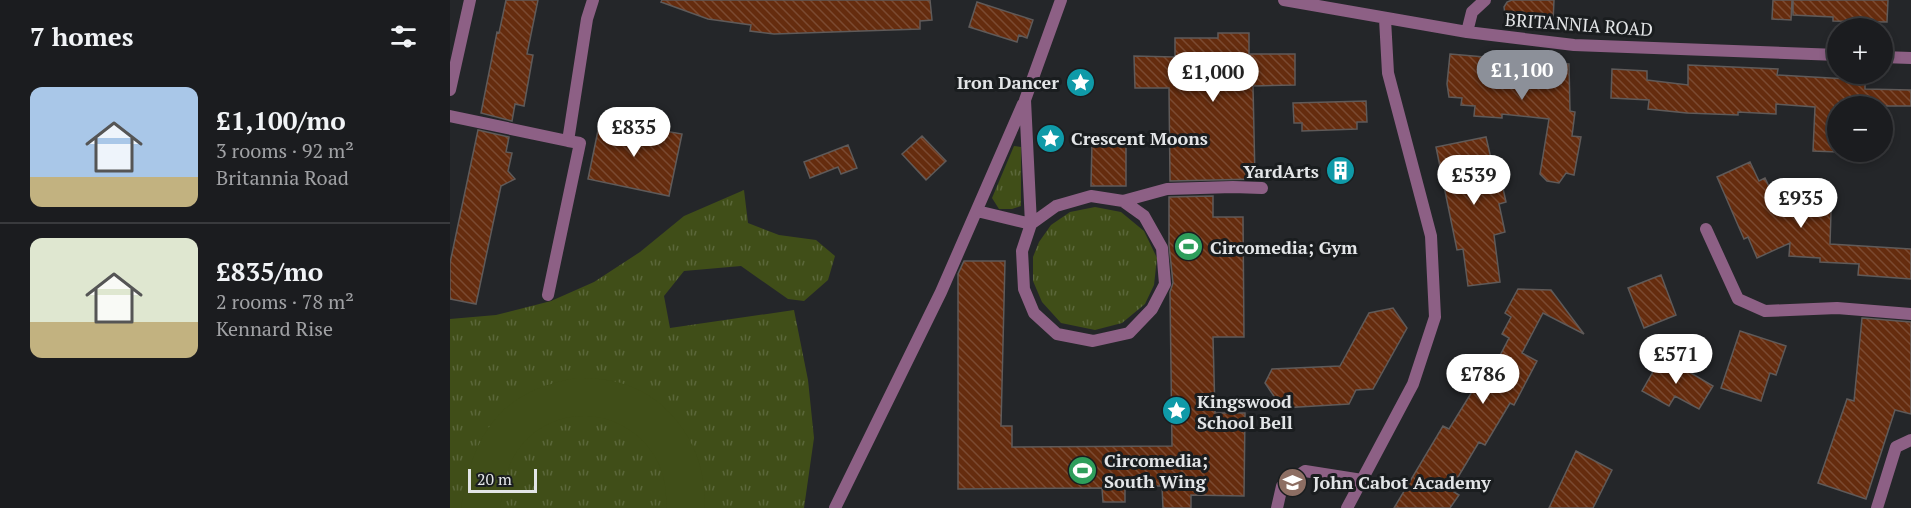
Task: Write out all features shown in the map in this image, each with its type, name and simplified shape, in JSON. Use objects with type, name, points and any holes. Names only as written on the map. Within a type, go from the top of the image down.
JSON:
[{"type":"street","points":[[450,90],[470,0]]},
{"type":"street","points":[[568,141],[587,19],[593,0]]},
{"type":"street","points":[[835,508],[941,292],[1025,100],[1061,0]]},
{"type":"street","name":"BRITANNIA ROAD","points":[[1284,0],[1467,32],[1574,45],[1827,55]]},
{"type":"street","points":[[1467,32],[1472,12],[1485,0]]},
{"type":"street","points":[[1347,508],[1413,384],[1435,317],[1431,236],[1388,73],[1385,19]]},
{"type":"street","points":[[1893,57],[1911,58]]},
{"type":"street","points":[[1025,100],[1031,224],[1022,251],[1024,289],[1034,313],[1058,334],[1093,341],[1129,333],[1152,309],[1165,284],[1162,248],[1144,216],[1123,201]]},
{"type":"street","points":[[450,116],[580,143],[548,295]]},
{"type":"street","points":[[977,211],[1031,224],[1056,206],[1091,196],[1123,201],[1167,189],[1262,188]]},
{"type":"street","points":[[1706,229],[1738,299],[1765,311],[1837,308],[1911,314]]},
{"type":"street","points":[[1877,508],[1896,447],[1911,440]]},
{"type":"street","points":[[1277,508],[1282,486],[1305,471],[1362,480]]},
{"type":"green space","points":[[1014,146],[1021,147],[1021,206],[999,209],[992,198]]},
{"type":"green space","points":[[744,190],[748,223],[779,235],[816,240],[835,256],[828,280],[804,301],[788,299],[741,266],[684,271],[664,296],[670,328],[794,310],[808,380],[814,438],[804,508],[450,508],[450,319],[496,315],[551,301],[594,282],[640,252],[684,216]]},
{"type":"green space","points":[[1095,207],[1121,212],[1144,231],[1157,258],[1154,285],[1145,304],[1122,323],[1095,330],[1061,323],[1042,302],[1033,281],[1033,257],[1039,242],[1051,225],[1070,212]]},
{"type":"green space","points":[[577,378],[601,379],[624,384],[659,403],[673,416],[685,432],[701,469],[704,508],[666,508],[664,478],[653,453],[635,434],[612,421],[588,416],[562,419],[538,430],[517,451],[508,471],[500,508],[461,508],[473,458],[494,420],[509,405],[528,393],[550,384]]},
{"type":"building","points":[[506,0],[538,0],[527,54],[533,55],[524,106],[515,104],[512,121],[481,113],[497,32],[499,33]]},
{"type":"building","points":[[662,0],[930,0],[932,20],[920,21],[920,29],[774,34],[750,31],[751,25],[708,19],[661,2]]},
{"type":"building","points":[[1512,0],[1554,0],[1553,22],[1509,19],[1504,7]]},
{"type":"building","points":[[1773,0],[1792,0],[1791,20],[1772,19]]},
{"type":"building","points":[[1793,0],[1888,0],[1887,18],[1793,15]]},
{"type":"building","points":[[977,2],[1033,20],[1027,38],[1019,35],[1017,42],[969,27]]},
{"type":"building","points":[[1218,33],[1249,33],[1249,54],[1295,54],[1295,85],[1253,86],[1255,179],[1170,181],[1169,88],[1135,88],[1134,56],[1175,57],[1175,38],[1218,38]]},
{"type":"building","points":[[1450,54],[1569,64],[1570,111],[1575,112],[1572,136],[1581,137],[1574,175],[1566,173],[1559,183],[1547,181],[1540,174],[1549,119],[1502,114],[1502,118],[1474,116],[1475,106],[1461,105],[1462,98],[1449,97],[1447,84]]},
{"type":"building","points":[[1688,65],[1778,69],[1777,75],[1827,78],[1827,84],[1865,84],[1865,89],[1911,90],[1911,106],[1893,106],[1893,96],[1827,96],[1827,152],[1813,151],[1815,107],[1776,104],[1776,114],[1687,113],[1648,109],[1649,100],[1611,98],[1612,69],[1647,71],[1647,80],[1688,85]]},
{"type":"building","points":[[1366,101],[1367,122],[1357,122],[1357,129],[1302,131],[1302,123],[1294,123],[1293,103]]},
{"type":"building","points":[[601,116],[626,121],[624,129],[659,136],[660,130],[682,134],[669,196],[588,179]]},
{"type":"building","points":[[478,130],[509,137],[506,152],[512,153],[508,171],[515,179],[501,186],[476,304],[450,299],[450,263]]},
{"type":"building","points":[[922,136],[946,161],[926,180],[902,154]]},
{"type":"building","points":[[1486,137],[1493,167],[1498,166],[1506,202],[1499,204],[1505,232],[1494,235],[1500,282],[1468,286],[1463,249],[1457,250],[1436,147]]},
{"type":"building","points":[[1092,142],[1126,142],[1126,186],[1091,186]]},
{"type":"building","points":[[848,145],[857,168],[841,174],[838,167],[810,178],[804,162]]},
{"type":"building","points":[[1750,162],[1759,181],[1765,178],[1780,210],[1831,212],[1830,244],[1911,249],[1911,279],[1858,275],[1859,264],[1820,262],[1820,258],[1789,256],[1790,243],[1757,258],[1748,237],[1744,239],[1717,177]]},
{"type":"building","points":[[1213,196],[1213,217],[1243,217],[1244,337],[1213,337],[1215,413],[1245,413],[1244,496],[1191,495],[1191,508],[1163,508],[1162,486],[1125,486],[1125,502],[1103,502],[1102,488],[958,489],[958,274],[964,261],[1005,261],[1001,426],[1012,426],[1012,447],[1172,446],[1170,292],[1173,283],[1169,245],[1169,197]]},
{"type":"building","points":[[1661,275],[1676,315],[1644,328],[1628,288]]},
{"type":"building","points":[[1518,289],[1551,290],[1584,334],[1543,313],[1522,353],[1537,361],[1514,405],[1510,403],[1485,445],[1479,442],[1452,487],[1459,495],[1450,508],[1394,508],[1443,426],[1449,429],[1473,390],[1480,394],[1509,338],[1502,334],[1511,317],[1505,313]]},
{"type":"building","points":[[1393,308],[1407,328],[1373,389],[1356,390],[1349,404],[1282,408],[1265,383],[1272,369],[1340,366],[1369,313]]},
{"type":"building","points":[[1862,318],[1911,322],[1911,414],[1895,410],[1866,499],[1818,483],[1847,399],[1854,401]]},
{"type":"building","points":[[1740,331],[1786,346],[1776,375],[1770,373],[1761,401],[1721,388]]},
{"type":"building","points":[[1662,356],[1713,386],[1699,409],[1675,396],[1669,406],[1642,391]]},
{"type":"building","points":[[1576,451],[1612,470],[1593,508],[1549,508]]},
{"type":"place","name":"Iron Dancer","points":[[1080,82]]},
{"type":"place","name":"Crescent Moons","points":[[1050,138]]},
{"type":"place","name":"YardArts","points":[[1340,171]]},
{"type":"place","name":"Circomedia; Gym","points":[[1189,247]]},
{"type":"place","name":"Kingswood School Bell","points":[[1176,411]]},
{"type":"place","name":"Circomedia; South Wing","points":[[1083,470]]},
{"type":"place","name":"John Cabot Academy","points":[[1292,482]]}]
